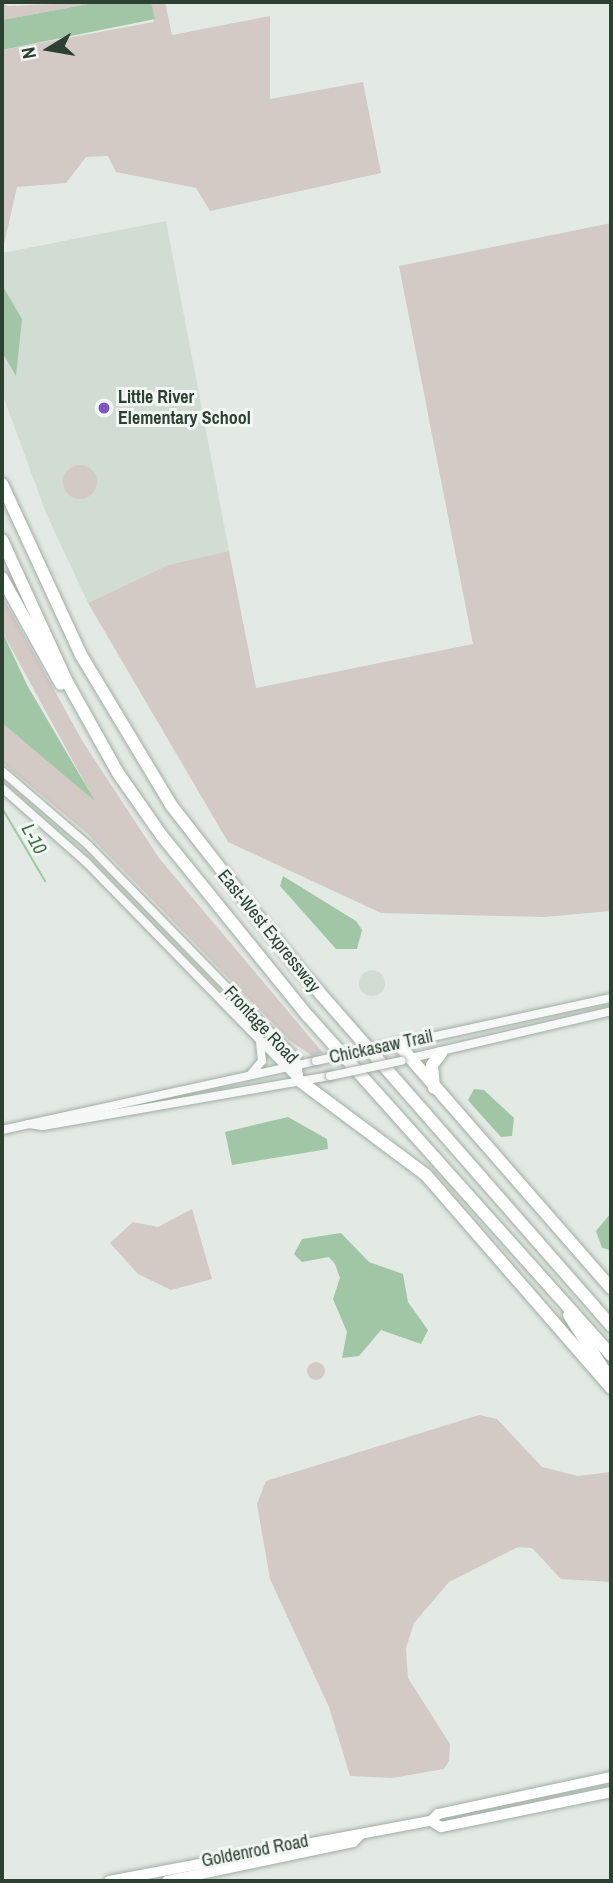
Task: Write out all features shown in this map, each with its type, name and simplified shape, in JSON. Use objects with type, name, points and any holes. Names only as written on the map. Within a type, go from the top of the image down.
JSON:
[{"type":"highway","name":"East-West Expressway","points":[[2,484],[81,654],[171,805],[298,968],[611,1326]]},
{"type":"highway","name":"East-West Expressway","points":[[2,540],[118,773],[225,919],[611,1355]]},
{"type":"highway","points":[[2,578],[118,773]]},
{"type":"highway","points":[[392,1045],[611,1288]]},
{"type":"highway","points":[[435,1092],[432,1065],[441,1053]]},
{"type":"highway","points":[[300,1081],[426,1175],[573,1348],[611,1388]]},
{"type":"highway","points":[[557,1293],[611,1380]]},
{"type":"highway","points":[[589,1301],[611,1315]]},
{"type":"main road","name":"Goldenrod Road","points":[[109,1881],[344,1833],[361,1834],[431,1821],[438,1814],[611,1777]]},
{"type":"main road","name":"Goldenrod Road","points":[[431,1821],[441,1827],[611,1792]]},
{"type":"main road","points":[[308,1852],[344,1833]]},
{"type":"main road","name":"Goldenrod Road","points":[[171,1880],[353,1842],[361,1834]]},
{"type":"main road","points":[[192,1876],[203,1861]]},
{"type":"main road","points":[[171,1880],[184,1865]]},
{"type":"street","name":"Frontage Road","points":[[2,771],[88,845],[300,1063],[300,1081]]},
{"type":"street","name":"Frontage Road","points":[[2,788],[86,862],[300,1081]]},
{"type":"street","name":"Chickasaw Trail","points":[[2,1130],[300,1063],[611,998]]},
{"type":"street","name":"Chickasaw Trail","points":[[28,1124],[43,1126],[330,1076],[441,1053],[611,1011]]},
{"type":"street","points":[[251,1074],[262,1061],[259,1040]]},
{"type":"shaded area","points":[[2,2],[8,6],[99,2],[2,20]]},
{"type":"shaded area","points":[[99,2],[151,2],[155,19],[2,50],[2,20]]},
{"type":"shaded area","points":[[151,2],[165,2],[172,35],[270,16],[270,99],[363,82],[381,173],[210,211],[196,188],[116,172],[108,156],[86,157],[66,183],[17,187],[2,253],[2,50],[154,22]]},
{"type":"shaded area","name":"Little River Elementary School","points":[[166,221],[229,551],[168,565],[88,603],[46,513],[2,393],[2,253]]},
{"type":"shaded area","points":[[611,223],[611,911],[544,917],[381,913],[228,842],[88,603],[168,565],[229,551],[256,688],[473,644],[399,266]]},
{"type":"shaded area","points":[[2,285],[22,319],[16,376],[2,352]]},
{"type":"shaded area","points":[[80,465],[92,470],[97,482],[92,494],[80,499],[68,494],[63,482],[68,470]]},
{"type":"shaded area","points":[[2,596],[83,742],[159,858],[323,1053],[311,1055],[290,1041],[88,834],[2,762],[2,723],[93,798],[2,631]]},
{"type":"shaded area","points":[[2,631],[27,685],[95,801],[2,723]]},
{"type":"shaded area","points":[[283,876],[356,921],[362,930],[357,949],[336,949],[280,886]]},
{"type":"shaded area","points":[[372,970],[381,974],[385,983],[381,992],[372,996],[363,992],[359,983],[363,974]]},
{"type":"shaded area","points":[[474,1089],[484,1090],[514,1118],[512,1136],[501,1137],[468,1100]]},
{"type":"shaded area","points":[[288,1117],[327,1139],[328,1149],[232,1165],[225,1132]]},
{"type":"shaded area","points":[[192,1209],[212,1279],[171,1290],[138,1274],[110,1243],[133,1222],[158,1227]]},
{"type":"shaded area","points":[[611,1213],[611,1250],[602,1248],[596,1231]]},
{"type":"shaded area","points":[[341,1233],[369,1262],[403,1274],[408,1302],[428,1330],[421,1344],[381,1330],[359,1356],[342,1358],[347,1332],[333,1299],[340,1278],[335,1264],[329,1257],[302,1262],[294,1254],[302,1239]]},
{"type":"shaded area","points":[[316,1362],[322,1365],[325,1371],[322,1377],[316,1380],[310,1377],[307,1371],[310,1365]]},
{"type":"shaded area","points":[[479,1415],[497,1419],[542,1467],[578,1476],[611,1472],[611,1582],[561,1579],[532,1548],[518,1547],[449,1582],[414,1623],[406,1648],[408,1678],[450,1744],[449,1761],[444,1769],[392,1778],[350,1776],[329,1707],[270,1579],[257,1504],[266,1481]]},
{"type":"waterway","name":"L-10","points":[[2,808],[45,881]]},
{"type":"place","name":"Little River Elementary School","points":[[104,408]]}]
